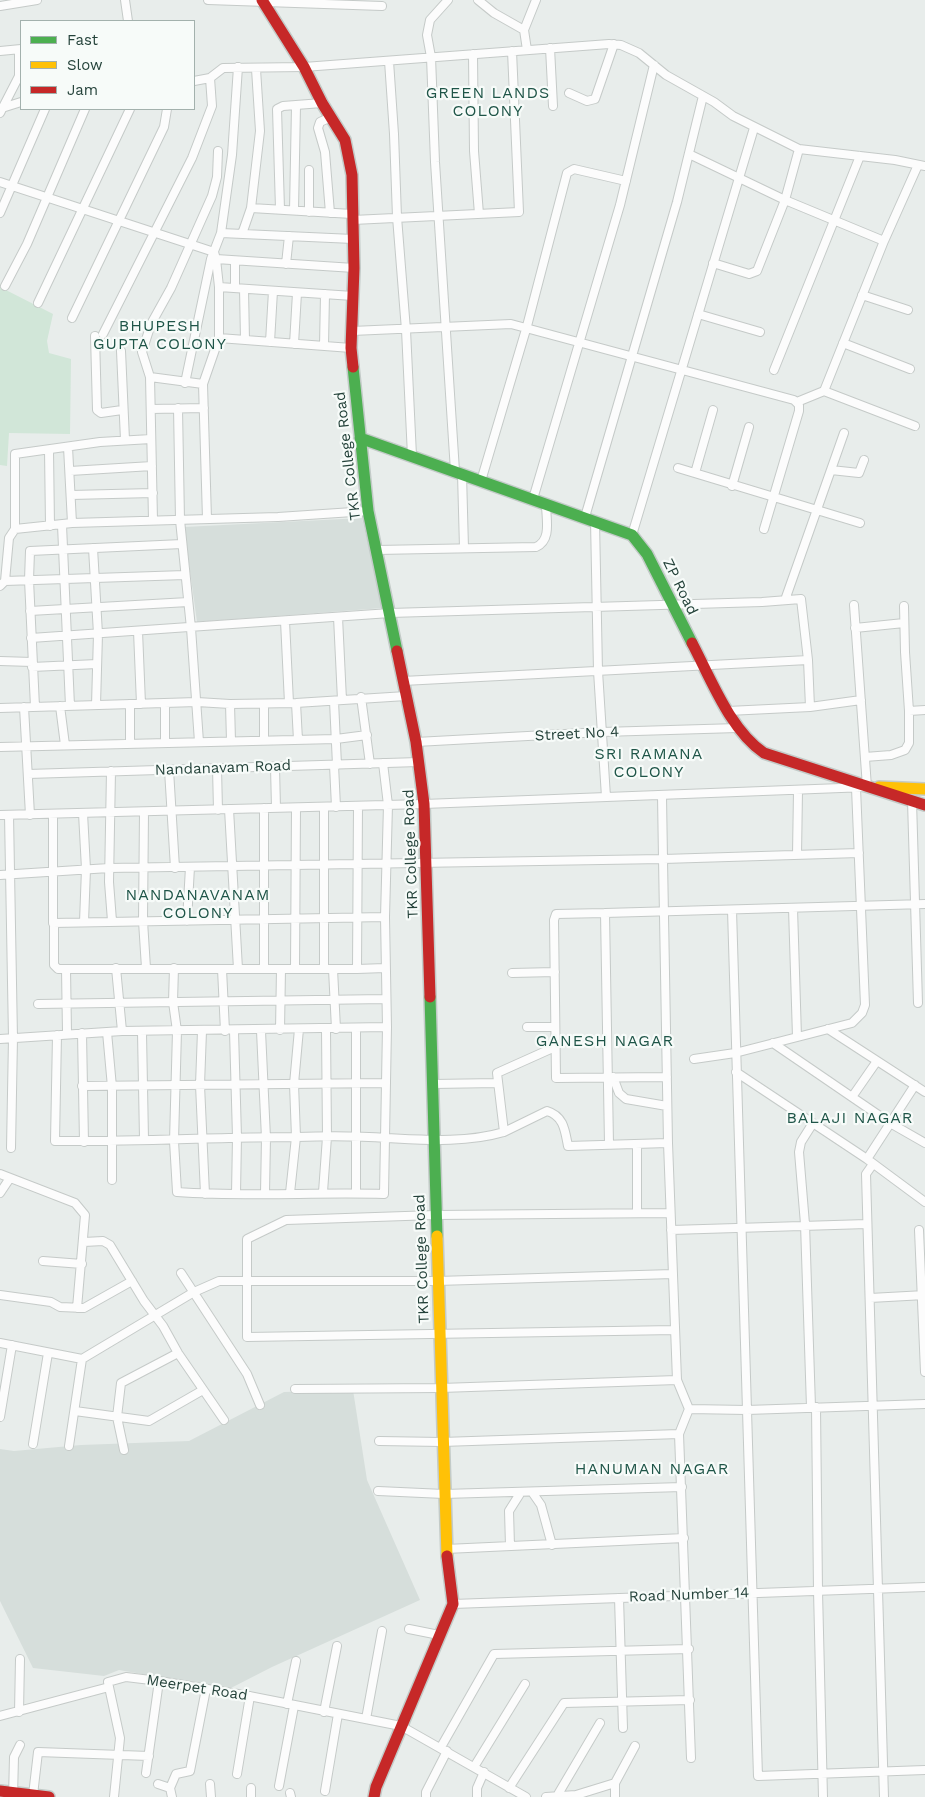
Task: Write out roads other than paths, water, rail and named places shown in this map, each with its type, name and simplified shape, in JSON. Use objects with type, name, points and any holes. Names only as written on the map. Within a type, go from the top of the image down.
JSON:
[{"type":"street","points":[[2,0],[0,5],[37,0]]},
{"type":"street","points":[[125,0],[128,20]]},
{"type":"street","points":[[208,0],[382,6]]},
{"type":"street","points":[[448,0],[430,20],[427,35],[431,57],[438,216],[464,548]]},
{"type":"street","points":[[478,0],[494,13],[524,30]]},
{"type":"street","points":[[527,50],[524,30],[536,0]]},
{"type":"street","name":"TKR College Road","points":[[263,2],[304,67],[322,103],[345,140],[352,175],[354,268],[351,348],[368,511],[378,550],[416,742],[424,804],[442,1442],[446,1549],[453,1604]]},
{"type":"street","points":[[569,92],[587,102],[596,99],[614,44]]},
{"type":"street","points":[[195,81],[210,78],[223,68],[304,67],[614,44],[639,53],[666,75],[754,128],[800,149],[921,165],[884,241],[824,391]]},
{"type":"street","points":[[550,48],[553,106]]},
{"type":"street","points":[[0,51],[20,50],[19,76],[1,109]]},
{"type":"street","points":[[251,208],[330,213],[353,217],[438,216],[519,212],[512,51]]},
{"type":"street","points":[[473,54],[474,151],[479,214]]},
{"type":"street","points":[[389,61],[412,456]]},
{"type":"street","points":[[533,499],[626,181],[654,65]]},
{"type":"street","points":[[207,519],[203,438],[203,384],[219,338],[219,287],[215,256],[221,233],[232,155],[238,67]]},
{"type":"street","points":[[242,234],[251,208],[260,131],[256,68]]},
{"type":"street","points":[[122,410],[101,413],[97,410],[99,335],[156,232],[192,158],[212,106],[210,78]]},
{"type":"street","points":[[606,797],[598,671],[597,608],[590,519],[703,96]]},
{"type":"street","points":[[1,109],[20,102]]},
{"type":"street","points":[[280,209],[277,111],[280,106],[322,103]]},
{"type":"street","points":[[294,210],[296,106]]},
{"type":"street","points":[[0,213],[46,110]]},
{"type":"street","points":[[5,286],[47,198],[85,110]]},
{"type":"street","points":[[38,303],[130,110]]},
{"type":"street","points":[[72,318],[164,127],[167,110]]},
{"type":"street","points":[[330,213],[325,152],[318,128],[320,122],[331,117]]},
{"type":"street","points":[[360,438],[632,535],[754,128]]},
{"type":"street","points":[[713,263],[749,274],[757,271],[785,200],[800,149]]},
{"type":"street","points":[[153,520],[150,377],[142,352],[144,342],[212,196],[217,177],[218,151]]},
{"type":"street","points":[[689,154],[739,176],[785,200],[884,241]]},
{"type":"street","points":[[774,370],[860,156]]},
{"type":"street","points":[[481,481],[527,326],[567,173],[574,169],[626,181]]},
{"type":"street","points":[[309,170],[309,212]]},
{"type":"street","points":[[0,182],[82,210],[156,232],[215,256],[235,261],[354,268]]},
{"type":"street","points":[[221,233],[353,239]]},
{"type":"street","points":[[286,264],[289,236]]},
{"type":"street","points":[[185,383],[211,258],[215,256]]},
{"type":"street","points":[[235,261],[244,340]]},
{"type":"street","points":[[219,287],[352,296]]},
{"type":"street","points":[[270,342],[274,291]]},
{"type":"street","points":[[294,344],[298,292]]},
{"type":"street","points":[[324,346],[325,294]]},
{"type":"street","points":[[862,295],[908,310]]},
{"type":"street","points":[[698,314],[760,332]]},
{"type":"street","points":[[352,331],[511,324],[527,326],[797,402],[824,391],[915,426]]},
{"type":"street","points":[[219,338],[351,348]]},
{"type":"street","points":[[843,343],[910,369]]},
{"type":"street","points":[[121,350],[122,410],[125,440]]},
{"type":"street","points":[[150,377],[203,384]]},
{"type":"street","points":[[764,529],[800,411],[797,402]]},
{"type":"street","points":[[178,408],[180,520],[191,628],[199,742]]},
{"type":"street","points":[[151,409],[204,408]]},
{"type":"street","points":[[696,473],[712,410]]},
{"type":"street","points":[[732,486],[749,427]]},
{"type":"street","points":[[785,600],[844,433]]},
{"type":"street","points":[[151,439],[125,440],[15,454],[15,530],[9,538],[2,583],[29,580],[186,575]]},
{"type":"street","points":[[68,447],[72,523]]},
{"type":"street","points":[[49,450],[50,526]]},
{"type":"street","points":[[831,470],[859,473],[864,460]]},
{"type":"street","points":[[70,471],[152,466]]},
{"type":"street","points":[[678,468],[732,486],[860,523]]},
{"type":"street","points":[[71,495],[153,493]]},
{"type":"street","points":[[378,550],[536,547],[542,544],[546,538],[546,504]]},
{"type":"street","points":[[15,530],[72,523],[368,511]]},
{"type":"street","points":[[62,525],[70,706]]},
{"type":"street","name":"ZP Road","points":[[632,535],[647,554],[670,604],[728,711],[738,728],[751,744],[764,754],[861,788],[925,805]]},
{"type":"street","points":[[0,536],[9,538]]},
{"type":"street","points":[[35,707],[29,580],[30,551],[182,544]]},
{"type":"street","points":[[93,548],[98,634],[96,705]]},
{"type":"street","points":[[31,638],[390,613],[597,608],[801,599],[808,660],[810,706]]},
{"type":"street","points":[[30,611],[188,602]]},
{"type":"street","points":[[694,1059],[735,1052],[852,1023],[862,1013],[865,1005],[859,853],[861,788],[865,757],[854,605]]},
{"type":"street","points":[[865,757],[900,753],[905,750],[909,743],[904,606]]},
{"type":"street","points":[[336,806],[338,617]]},
{"type":"street","points":[[285,621],[298,740]]},
{"type":"street","points":[[855,628],[904,623]]},
{"type":"street","points":[[138,631],[141,704]]},
{"type":"street","points":[[404,681],[808,660]]},
{"type":"street","points":[[0,661],[32,665],[68,666],[97,664]]},
{"type":"street","points":[[0,708],[197,702],[264,704],[361,697],[406,696]]},
{"type":"street","points":[[361,697],[370,764]]},
{"type":"street","points":[[728,711],[810,706],[861,700]]},
{"type":"street","points":[[165,703],[165,743]]},
{"type":"street","points":[[130,704],[130,744]]},
{"type":"street","points":[[230,704],[231,741]]},
{"type":"street","points":[[264,704],[264,740]]},
{"type":"street","points":[[60,706],[65,745]]},
{"type":"street","points":[[24,707],[30,814]]},
{"type":"street","points":[[909,711],[925,710]]},
{"type":"street","name":"Street No 4","points":[[416,742],[602,732],[738,728]]},
{"type":"street","points":[[0,748],[336,739],[367,735]]},
{"type":"street","name":"Nandanavam Road","points":[[28,774],[419,762]]},
{"type":"street","points":[[174,968],[173,1002],[177,1031],[174,1141],[176,1192],[205,1194],[323,1192],[384,1194],[387,1027],[385,917],[388,805],[383,764]]},
{"type":"street","points":[[275,766],[276,808]]},
{"type":"street","points":[[217,768],[218,810]]},
{"type":"street","points":[[169,770],[175,868]]},
{"type":"street","points":[[110,771],[109,868],[112,921]]},
{"type":"street","points":[[0,815],[424,804],[861,788],[925,789]]},
{"type":"street","points":[[797,855],[798,790]]},
{"type":"street","points":[[662,796],[667,1106],[677,1380],[689,1410],[679,1434],[687,1595],[691,1758]]},
{"type":"street","points":[[912,801],[918,1003]]},
{"type":"street","points":[[357,969],[358,806]]},
{"type":"street","points":[[324,807],[324,969]]},
{"type":"street","points":[[264,808],[264,969]]},
{"type":"street","points":[[296,808],[296,969]]},
{"type":"street","points":[[229,809],[238,969]]},
{"type":"street","points":[[144,812],[143,921],[146,968]]},
{"type":"street","points":[[83,813],[86,869],[84,922]]},
{"type":"street","points":[[53,814],[54,965],[58,969],[385,968]]},
{"type":"street","points":[[10,815],[14,1038],[12,1148]]},
{"type":"street","points":[[0,875],[109,868],[324,866],[386,863],[427,864],[859,853]]},
{"type":"street","points":[[187,921],[190,868]]},
{"type":"street","points":[[667,1077],[556,1078],[554,920],[556,914],[925,904]]},
{"type":"street","points":[[793,908],[797,1037]]},
{"type":"street","points":[[732,910],[740,1228],[758,1776],[925,1770]]},
{"type":"street","points":[[605,913],[610,1077],[609,1144]]},
{"type":"street","points":[[54,923],[385,917]]},
{"type":"street","points":[[116,968],[122,1031]]},
{"type":"street","points":[[66,969],[67,1034]]},
{"type":"street","points":[[222,969],[225,1031]]},
{"type":"street","points":[[280,969],[280,1030]]},
{"type":"street","points":[[333,969],[336,1029]]},
{"type":"street","points":[[512,973],[555,972]]},
{"type":"street","points":[[38,1004],[386,999]]},
{"type":"street","points":[[0,1038],[122,1031],[142,1033],[326,1030],[387,1027]]},
{"type":"street","points":[[527,1027],[555,1027]]},
{"type":"street","points":[[356,1029],[356,1193]]},
{"type":"street","points":[[828,1029],[925,1092]]},
{"type":"street","points":[[290,1193],[296,1137],[294,1084],[299,1030]]},
{"type":"street","points":[[323,1192],[327,1137],[326,1030]]},
{"type":"street","points":[[202,1031],[200,1085],[205,1194]]},
{"type":"street","points":[[234,1031],[237,1137],[236,1194]]},
{"type":"street","points":[[261,1031],[266,1138],[266,1193]]},
{"type":"street","points":[[107,1032],[112,1087],[112,1180]]},
{"type":"street","points":[[142,1033],[144,1139]]},
{"type":"street","points":[[82,1034],[84,1142]]},
{"type":"street","points":[[57,1035],[56,1141],[112,1142],[144,1139],[174,1141],[237,1137],[385,1138],[433,1141],[470,1139],[504,1132],[547,1111],[556,1114],[564,1125],[568,1146],[668,1143]]},
{"type":"street","points":[[773,1043],[890,1123],[925,1144]]},
{"type":"street","points":[[504,1132],[497,1073],[555,1047]]},
{"type":"street","points":[[852,1097],[877,1061]]},
{"type":"street","points":[[736,1072],[870,1162],[925,1202]]},
{"type":"street","points":[[610,1077],[619,1093],[626,1099],[667,1106]]},
{"type":"street","points":[[82,1086],[263,1086],[386,1083]]},
{"type":"street","points":[[433,1084],[498,1083]]},
{"type":"street","points":[[884,1797],[866,1174],[890,1123],[915,1085]]},
{"type":"street","points":[[813,1124],[801,1142],[799,1152],[805,1224],[813,1407],[824,1797]]},
{"type":"street","points":[[637,1144],[637,1213]]},
{"type":"street","points":[[0,1174],[75,1203],[85,1214],[78,1308]]},
{"type":"street","points":[[0,1194],[10,1178]]},
{"type":"street","points":[[670,1213],[435,1215],[286,1220],[247,1239],[246,1337],[675,1330]]},
{"type":"street","points":[[671,1230],[805,1224],[867,1224]]},
{"type":"street","points":[[919,1230],[925,1372]]},
{"type":"street","points":[[84,1242],[103,1241],[110,1245],[224,1420]]},
{"type":"street","points":[[43,1261],[82,1264]]},
{"type":"street","points":[[181,1273],[246,1374],[260,1405]]},
{"type":"street","points":[[0,1343],[82,1359],[194,1292],[219,1281],[247,1283],[437,1281],[673,1274]]},
{"type":"street","points":[[0,1294],[51,1302],[60,1307],[84,1308],[132,1281]]},
{"type":"street","points":[[870,1298],[923,1295]]},
{"type":"street","points":[[0,1416],[12,1345]]},
{"type":"street","points":[[124,1450],[117,1417],[121,1383],[178,1352]]},
{"type":"street","points":[[33,1444],[48,1353]]},
{"type":"street","points":[[69,1446],[82,1359]]},
{"type":"street","points":[[295,1389],[441,1388],[677,1380]]},
{"type":"street","points":[[75,1411],[149,1421],[203,1390]]},
{"type":"street","points":[[689,1410],[925,1404]]},
{"type":"street","points":[[379,1441],[442,1442],[679,1434]]},
{"type":"street","points":[[378,1491],[444,1494],[682,1487]]},
{"type":"street","points":[[510,1546],[509,1511],[521,1492]]},
{"type":"street","points":[[532,1492],[541,1505],[552,1545]]},
{"type":"street","points":[[446,1549],[684,1538]]},
{"type":"street","name":"Road Number 14","points":[[453,1604],[925,1587]]},
{"type":"street","points":[[619,1598],[623,1728]]},
{"type":"street","points":[[374,1797],[376,1787],[453,1604]]},
{"type":"street","points":[[409,1629],[440,1635]]},
{"type":"street","points":[[366,1719],[382,1631]]},
{"type":"street","points":[[324,1712],[337,1646]]},
{"type":"street","points":[[426,1797],[426,1792],[444,1749],[494,1654],[689,1649]]},
{"type":"street","points":[[19,1712],[20,1659]]},
{"type":"street","points":[[279,1786],[296,1661]]},
{"type":"street","name":"Meerpet Road","points":[[0,1716],[109,1687],[108,1682],[126,1677],[159,1681],[250,1696],[401,1726],[526,1797]]},
{"type":"street","points":[[146,1773],[159,1681]]},
{"type":"street","points":[[474,1767],[525,1684]]},
{"type":"street","points":[[109,1687],[120,1738],[120,1756],[114,1797]]},
{"type":"street","points":[[172,1797],[170,1788],[176,1774],[190,1771],[206,1689]]},
{"type":"street","points":[[237,1774],[250,1696]]},
{"type":"street","points":[[509,1788],[564,1703],[690,1700]]},
{"type":"street","points":[[325,1791],[338,1714]]},
{"type":"street","points":[[557,1796],[600,1723]]},
{"type":"street","points":[[13,1794],[14,1757],[20,1745]]},
{"type":"street","points":[[615,1797],[615,1783],[635,1746]]},
{"type":"street","points":[[33,1795],[38,1752],[149,1756]]},
{"type":"street","points":[[477,1797],[477,1788],[484,1772]]},
{"type":"street","points":[[546,1797],[576,1796],[615,1783]]},
{"type":"street","points":[[158,1784],[170,1788]]},
{"type":"street","points":[[210,1784],[211,1797]]},
{"type":"street","points":[[251,1788],[251,1797]]},
{"type":"street","points":[[0,1791],[49,1797]]},
{"type":"district","name":"GREEN LANDS COLONY","points":[[488,102]]},
{"type":"district","name":"BHUPESH GUPTA COLONY","points":[[160,335]]},
{"type":"district","name":"SRI RAMANA COLONY","points":[[649,763]]},
{"type":"district","name":"NANDANAVANAM COLONY","points":[[198,904]]},
{"type":"district","name":"GANESH NAGAR","points":[[605,1041]]},
{"type":"district","name":"BALAJI NAGAR","points":[[850,1118]]},
{"type":"district","name":"HANUMAN NAGAR","points":[[652,1469]]}]
